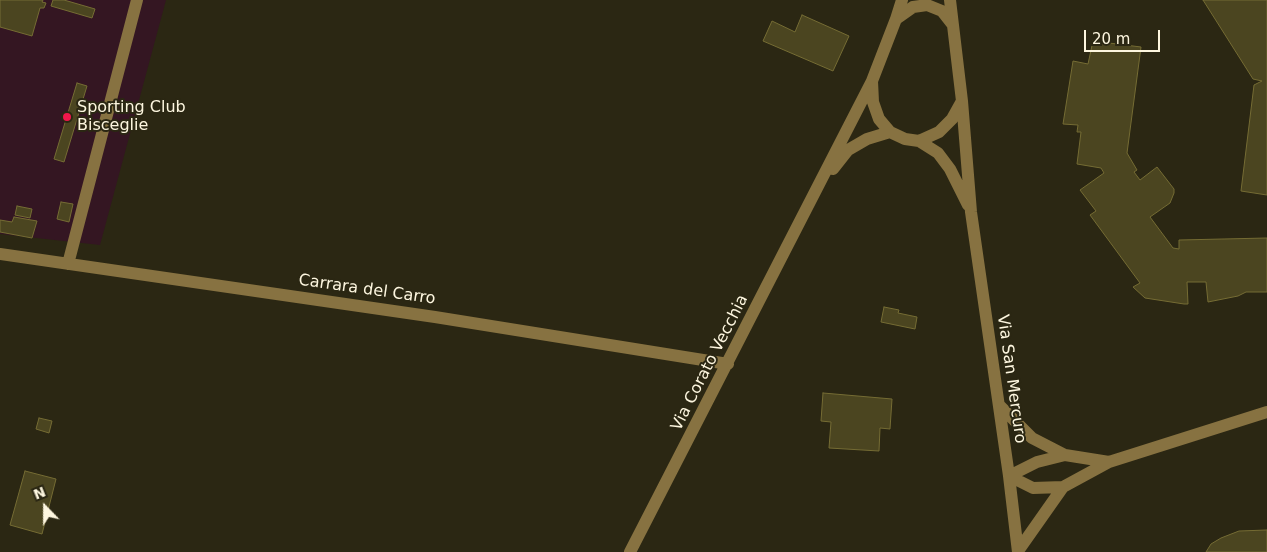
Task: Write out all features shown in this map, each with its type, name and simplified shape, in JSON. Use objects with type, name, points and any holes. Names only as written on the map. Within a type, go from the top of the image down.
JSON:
[{"type":"street","points":[[68,264],[137,0]]},
{"type":"street","name":"Via Corato Vecchia","points":[[630,552],[872,81],[902,0]]},
{"type":"street","points":[[950,0],[962,101],[971,212]]},
{"type":"street","points":[[896,19],[913,7],[927,5],[942,11],[953,25]]},
{"type":"street","name":"Via Corato Vecchia","points":[[817,188],[848,150],[867,139],[890,132],[879,119],[873,102],[872,81]]},
{"type":"street","points":[[919,141],[939,132],[952,119],[962,101]]},
{"type":"street","points":[[890,132],[905,139],[919,141],[938,153],[950,169],[971,212]]},
{"type":"street","name":"Via San Mercuro","points":[[971,212],[1018,552]]},
{"type":"street","name":"Carrara del Carro","points":[[0,254],[436,317],[728,364]]},
{"type":"street","points":[[999,405],[1032,438],[1065,455],[1109,462]]},
{"type":"street","points":[[1009,476],[1033,488],[1063,487],[1109,462],[1267,412]]},
{"type":"street","points":[[1009,476],[1037,462],[1065,455]]},
{"type":"street","points":[[1018,552],[1063,487]]},
{"type":"shaded area","name":"Sporting Club Bisceglie","points":[[0,0],[166,0],[100,245],[0,234]]},
{"type":"building","points":[[0,0],[43,0],[42,2],[46,3],[44,8],[40,8],[32,36],[0,27]]},
{"type":"building","points":[[53,0],[64,0],[95,9],[92,18],[51,6]]},
{"type":"building","points":[[1203,0],[1267,0],[1267,195],[1241,191],[1254,85],[1262,81],[1253,79]]},
{"type":"building","points":[[802,15],[849,36],[833,71],[763,41],[772,21],[795,32]]},
{"type":"building","points":[[1093,41],[1141,47],[1127,153],[1137,170],[1134,172],[1140,180],[1157,167],[1174,189],[1170,203],[1150,217],[1173,248],[1179,249],[1179,240],[1267,238],[1267,292],[1246,292],[1238,296],[1208,302],[1206,282],[1187,282],[1188,304],[1184,304],[1145,298],[1133,287],[1140,283],[1090,215],[1096,211],[1080,190],[1104,173],[1101,168],[1077,164],[1081,132],[1077,132],[1078,125],[1063,124],[1073,61],[1088,64]]},
{"type":"building","points":[[77,83],[87,86],[64,162],[54,159]]},
{"type":"building","points":[[61,202],[73,204],[69,222],[57,219]]},
{"type":"building","points":[[17,206],[32,209],[30,218],[15,215]]},
{"type":"building","points":[[14,217],[37,221],[32,238],[0,232],[0,220],[12,222]]},
{"type":"building","points":[[884,307],[899,310],[898,313],[917,317],[915,329],[881,322]]},
{"type":"building","points":[[823,393],[892,399],[890,429],[880,428],[879,451],[829,448],[831,422],[821,421]]},
{"type":"building","points":[[39,418],[52,421],[49,433],[36,429]]},
{"type":"building","points":[[25,471],[56,479],[42,534],[10,525]]},
{"type":"building","points":[[1267,530],[1267,552],[1206,552],[1211,544],[1239,531]]},
{"type":"place","name":"Sporting Club Bisceglie","points":[[67,117]]}]
